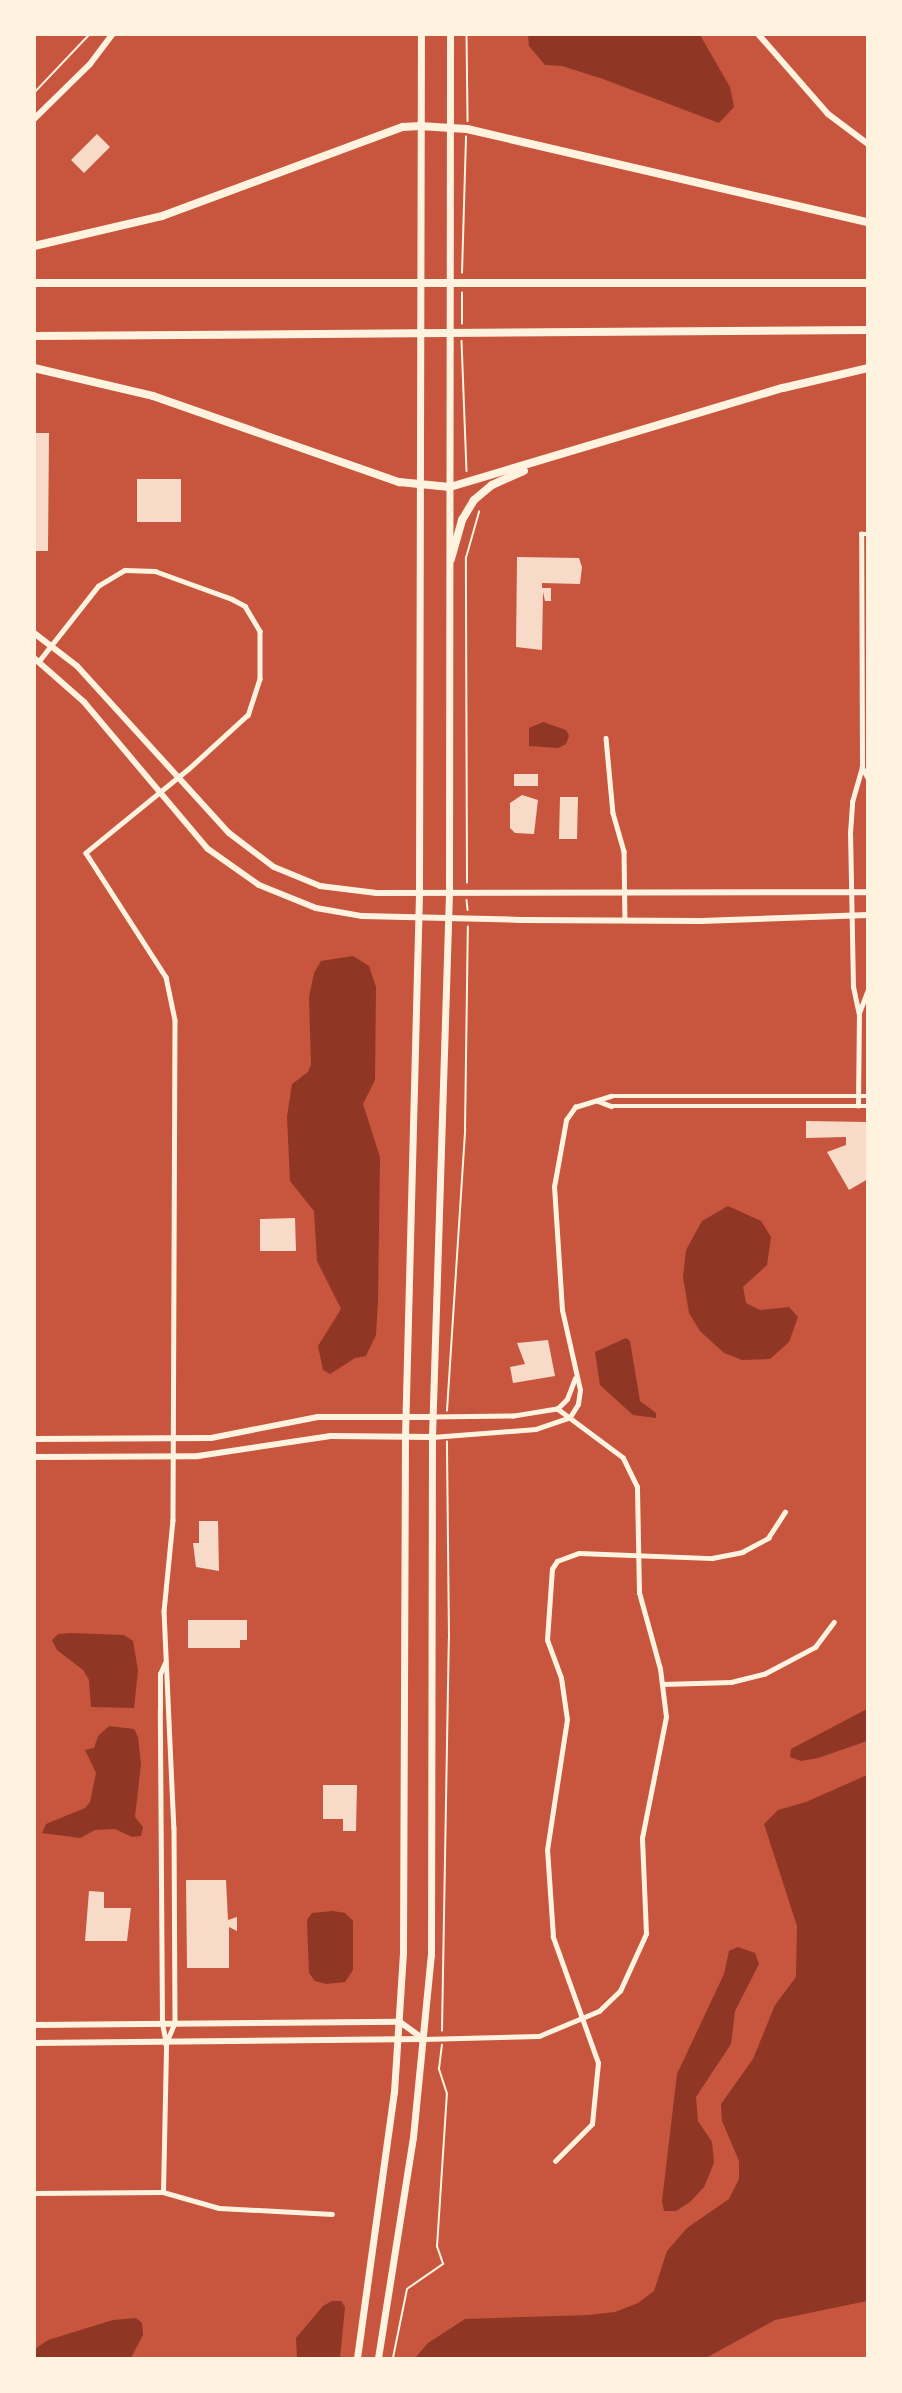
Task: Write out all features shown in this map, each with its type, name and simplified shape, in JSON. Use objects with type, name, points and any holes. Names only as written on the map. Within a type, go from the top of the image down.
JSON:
[{"type":"highway","points":[[34,246],[162,216],[403,127],[420,126],[450,126],[867,222]]},
{"type":"highway","points":[[34,283],[867,283]]},
{"type":"highway","points":[[34,336],[867,330]]},
{"type":"highway","points":[[34,368],[153,396],[399,482],[450,487],[774,391],[867,368]]},
{"type":"highway","points":[[451,559],[463,517],[478,495],[498,482],[571,451]]},
{"type":"main road","points":[[357,2358],[400,2022],[405,1436],[419,918],[421,34]]},
{"type":"main road","points":[[378,2358],[413,2137],[432,1936],[432,1437],[449,919],[450,34]]},
{"type":"street","points":[[34,119],[90,64],[113,34]]},
{"type":"street","points":[[758,34],[828,114],[867,144]]},
{"type":"street","points":[[858,1106],[859,1015],[853,987],[850,892],[852,802],[862,767],[861,534],[867,534]]},
{"type":"street","points":[[163,2192],[166,2044],[162,2023],[160,1683],[165,1663],[164,1596],[173,1520],[175,1020],[166,977],[86,853],[160,793],[240,725],[254,705],[260,679],[260,631],[245,606],[155,572],[125,570],[98,586],[52,644],[37,659],[84,702],[160,793],[208,849],[259,885],[316,908],[342,914],[468,920],[625,920],[867,915]]},
{"type":"street","points":[[34,633],[52,644],[101,691],[229,834],[261,859],[296,878],[353,892],[867,892]]},
{"type":"street","points":[[606,738],[612,813],[624,848],[625,920]]},
{"type":"street","points":[[862,767],[867,778]]},
{"type":"street","points":[[859,1015],[867,989]]},
{"type":"street","points":[[34,1457],[173,1457],[224,1454],[330,1436],[432,1437],[507,1434],[536,1429],[570,1417],[580,1393],[562,1310],[555,1182],[568,1115],[581,1103],[598,1101],[611,1096],[867,1096]]},
{"type":"street","points":[[598,1101],[611,1106],[867,1106]]},
{"type":"street","points":[[34,1438],[172,1438],[236,1434],[318,1417],[514,1416],[557,1409],[567,1399],[575,1377]]},
{"type":"street","points":[[34,2043],[399,2041],[539,2036],[599,2011],[620,1991],[644,1944],[647,1914],[642,1839],[666,1717],[662,1684],[643,1614],[637,1487],[631,1471],[617,1450],[557,1409]]},
{"type":"street","points":[[555,2161],[585,2134],[594,2113],[598,2063],[585,2018],[558,1958],[551,1918],[550,1815],[567,1720],[561,1678],[547,1640],[549,1578],[557,1561],[568,1555],[639,1552],[712,1558],[742,1552],[768,1538],[785,1512]]},
{"type":"street","points":[[662,1684],[731,1682],[764,1674],[815,1647],[834,1622]]},
{"type":"street","points":[[165,1663],[170,1674],[175,2023],[166,2044]]},
{"type":"street","points":[[34,2025],[400,2022],[423,2039]]},
{"type":"street","points":[[34,2193],[163,2192],[219,2208],[332,2214]]},
{"type":"path","points":[[34,93],[90,34]]},
{"type":"path","points":[[467,34],[468,119]]},
{"type":"path","points":[[462,279],[466,137]]},
{"type":"path","points":[[462,290],[462,367],[467,479]]},
{"type":"path","points":[[449,1398],[467,1079],[466,558],[479,512],[476,506]]},
{"type":"path","points":[[441,2015],[449,1461]]},
{"type":"path","points":[[393,2358],[407,2289],[443,2264],[437,2247],[447,2094],[439,2069],[442,2059]]},
{"type":"shaded area","points":[[528,35],[700,35],[730,87],[734,107],[719,123],[603,79],[562,66],[545,65],[529,46]]},
{"type":"shaded area","points":[[543,722],[566,730],[569,736],[566,744],[558,748],[529,746],[529,728]]},
{"type":"shaded area","points":[[353,956],[369,966],[376,987],[375,1080],[363,1104],[380,1157],[378,1301],[376,1335],[366,1356],[355,1358],[330,1374],[323,1370],[318,1346],[341,1309],[317,1261],[314,1211],[290,1181],[287,1117],[292,1084],[308,1072],[311,1064],[309,997],[314,973],[321,961]]},
{"type":"shaded area","points":[[728,1206],[761,1221],[771,1237],[767,1265],[743,1287],[746,1303],[760,1310],[789,1307],[798,1317],[789,1342],[770,1359],[742,1360],[724,1353],[700,1331],[689,1313],[683,1277],[686,1250],[702,1221]]},
{"type":"shaded area","points":[[626,1338],[630,1341],[640,1401],[656,1413],[656,1418],[633,1415],[600,1385],[595,1352]]},
{"type":"shaded area","points":[[58,1634],[124,1635],[133,1641],[138,1670],[134,1708],[91,1707],[89,1680],[83,1670],[57,1650],[52,1640]]},
{"type":"shaded area","points":[[867,1709],[867,1741],[818,1758],[801,1761],[790,1757],[791,1749]]},
{"type":"shaded area","points":[[109,1726],[134,1729],[138,1737],[141,1764],[135,1817],[143,1827],[141,1836],[132,1837],[115,1829],[95,1830],[80,1838],[42,1833],[46,1824],[85,1808],[90,1802],[96,1773],[85,1750],[94,1748],[98,1736]]},
{"type":"shaded area","points":[[867,1775],[867,2301],[775,2320],[706,2358],[415,2358],[428,2343],[465,2319],[589,2315],[615,2312],[638,2303],[654,2291],[667,2251],[687,2228],[729,2199],[739,2179],[739,2161],[722,2121],[721,2104],[753,2059],[775,2005],[796,1977],[797,1926],[764,1824],[778,1810],[806,1802]]},
{"type":"shaded area","points":[[333,1911],[345,1913],[353,1921],[353,1970],[345,1982],[326,1984],[315,1981],[309,1973],[307,1920],[312,1913]]},
{"type":"shaded area","points":[[738,1947],[755,1953],[759,1964],[735,2011],[731,2044],[696,2097],[698,2121],[712,2142],[714,2163],[704,2187],[690,2202],[676,2211],[664,2211],[662,2201],[677,2074],[724,1974],[729,1951]]},
{"type":"shaded area","points":[[332,2301],[341,2301],[345,2307],[340,2358],[297,2358],[296,2338],[323,2306]]},
{"type":"shaded area","points":[[136,2318],[142,2323],[143,2335],[131,2358],[35,2358],[35,2349],[48,2340],[113,2320]]},
{"type":"building","points":[[97,134],[110,147],[84,173],[71,160]]},
{"type":"building","points":[[34,433],[49,433],[48,551],[34,551]]},
{"type":"building","points":[[137,479],[181,479],[181,522],[137,522]]},
{"type":"building","points":[[517,557],[579,558],[582,567],[580,584],[542,583],[542,588],[551,588],[551,601],[545,601],[543,592],[542,650],[516,647]]},
{"type":"building","points":[[514,774],[538,774],[538,786],[514,786]]},
{"type":"building","points":[[522,795],[538,800],[534,834],[515,833],[510,828],[510,803]]},
{"type":"building","points":[[560,797],[578,797],[577,839],[559,839]]},
{"type":"building","points":[[806,1121],[868,1122],[868,1179],[849,1190],[827,1152],[846,1145],[846,1137],[806,1138]]},
{"type":"building","points":[[295,1218],[296,1251],[260,1251],[260,1219]]},
{"type":"building","points":[[548,1340],[555,1376],[513,1383],[510,1367],[525,1364],[517,1343]]},
{"type":"building","points":[[199,1521],[218,1521],[219,1571],[196,1567],[193,1543],[199,1543]]},
{"type":"building","points":[[188,1620],[247,1620],[247,1640],[240,1640],[240,1648],[188,1648]]},
{"type":"building","points":[[323,1785],[357,1785],[356,1831],[343,1831],[343,1819],[323,1819]]},
{"type":"building","points":[[186,1880],[226,1880],[228,1920],[237,1917],[237,1931],[229,1927],[229,1968],[187,1968]]},
{"type":"building","points":[[89,1891],[104,1892],[104,1908],[131,1908],[127,1941],[85,1941]]}]
